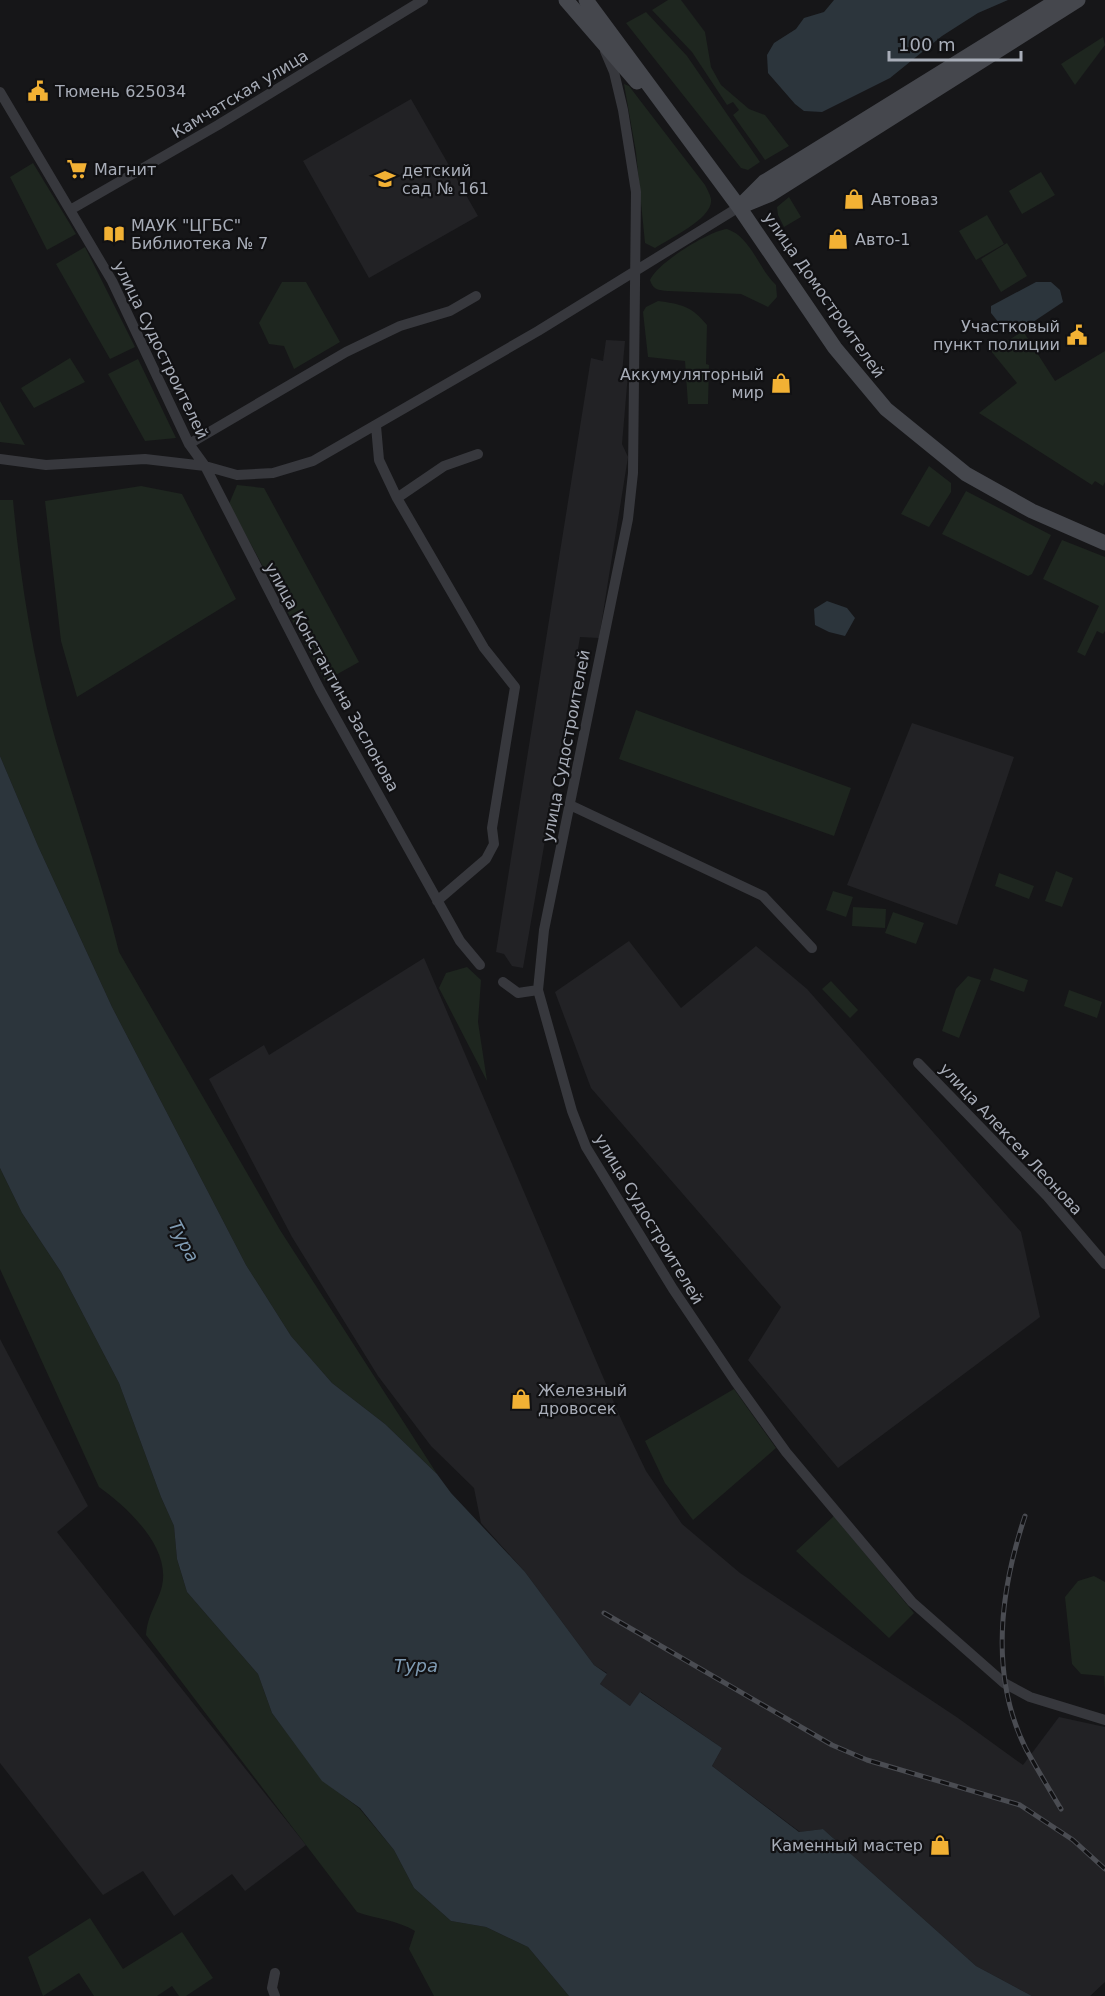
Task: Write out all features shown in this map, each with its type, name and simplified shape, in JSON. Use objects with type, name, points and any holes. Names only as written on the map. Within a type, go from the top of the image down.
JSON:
[{"type":"main road","name":"улица Домостроителей","points":[[566,0],[687,138]]},
{"type":"main road","name":"улица Домостроителей","points":[[586,0],[739,207],[841,356],[886,409],[966,474],[1032,511],[1105,543]]},
{"type":"main road","points":[[739,207],[764,182],[1058,0]]},
{"type":"main road","points":[[739,207],[771,194],[1078,0]]},
{"type":"street","name":"Камчатская улица","points":[[70,210],[227,120],[423,0]]},
{"type":"street","name":"улица Судостроителей","points":[[599,40],[614,72],[636,192],[633,473],[628,519],[544,930],[538,990],[572,1111],[586,1147],[673,1289],[786,1452],[912,1602],[1004,1683],[1030,1697],[1105,1720]]},
{"type":"street","name":"улица Судостроителей","points":[[0,92],[112,281],[189,444],[205,466]]},
{"type":"street","points":[[0,459],[46,465],[145,459],[205,466],[237,475],[273,473],[313,461],[635,273],[739,207]]},
{"type":"street","points":[[189,444],[261,399],[346,352],[400,326],[450,311],[476,297]]},
{"type":"street","points":[[376,426],[379,460],[397,498],[484,648],[515,687],[492,828],[494,844],[486,859],[438,900]]},
{"type":"street","points":[[397,498],[444,466],[478,454]]},
{"type":"street","name":"улица Константина Заслонова","points":[[205,466],[315,681],[460,941],[480,965]]},
{"type":"street","points":[[570,806],[763,896],[812,948]]},
{"type":"street","points":[[503,982],[518,993],[538,990]]},
{"type":"street","name":"улица Алексея Леонова","points":[[918,1063],[1047,1196],[1105,1264]]},
{"type":"street","points":[[275,1996],[272,1988],[276,1973]]},
{"type":"shaded area","points":[[668,0],[681,0],[705,32],[711,67],[721,85],[749,109],[765,115],[789,146],[765,160],[733,115],[739,110],[733,102],[727,105],[692,52],[652,10]]},
{"type":"shaded area","points":[[646,12],[687,56],[760,162],[748,170],[741,168],[626,23]]},
{"type":"shaded area","points":[[1103,37],[1105,45],[1075,85],[1061,64]]},
{"type":"shaded area","points":[[624,84],[629,86],[705,185],[711,199],[710,206],[698,220],[680,234],[655,248],[645,243],[636,152]]},
{"type":"shaded area","name":"детский сад № 161","points":[[411,99],[478,216],[369,278],[303,161]]},
{"type":"shaded area","points":[[33,163],[76,234],[47,250],[10,177]]},
{"type":"shaded area","points":[[1041,172],[1055,195],[1022,214],[1009,191]]},
{"type":"shaded area","points":[[789,197],[801,217],[784,227],[777,207]]},
{"type":"shaded area","points":[[987,215],[1004,244],[976,260],[959,231]]},
{"type":"shaded area","points":[[727,229],[742,239],[776,285],[777,297],[768,307],[741,294],[668,291],[654,288],[650,280],[662,265],[708,235]]},
{"type":"shaded area","points":[[1007,243],[1027,276],[1001,292],[981,259]]},
{"type":"shaded area","points":[[85,247],[135,347],[110,359],[56,264]]},
{"type":"shaded area","points":[[282,282],[306,282],[340,342],[294,369],[284,346],[269,344],[259,323]]},
{"type":"shaded area","points":[[658,301],[685,307],[707,325],[708,404],[688,404],[685,361],[648,357],[643,312],[646,307]]},
{"type":"shaded area","points":[[1023,331],[1055,381],[1105,351],[1105,482],[1103,486],[1095,481],[1092,485],[979,413],[1017,383],[991,351]]},
{"type":"shaded area","points":[[606,340],[625,341],[622,373],[628,374],[622,444],[628,457],[599,638],[580,637],[523,968],[512,966],[504,954],[496,952],[591,358],[603,361]]},
{"type":"shaded area","points":[[70,358],[85,382],[34,408],[21,388]]},
{"type":"shaded area","points":[[138,359],[176,438],[145,441],[108,374]]},
{"type":"shaded area","points":[[0,401],[25,445],[0,442]]},
{"type":"shaded area","points":[[929,466],[951,483],[951,492],[929,527],[901,514]]},
{"type":"shaded area","points":[[237,485],[264,488],[359,662],[325,681],[229,504]]},
{"type":"shaded area","points":[[141,486],[182,494],[236,599],[77,697],[61,641],[45,501]]},
{"type":"shaded area","points":[[966,491],[1051,535],[1032,574],[1028,576],[942,534]]},
{"type":"shaded area","points":[[0,500],[13,500],[19,560],[40,679],[55,738],[119,952],[280,1230],[437,1474],[385,1424],[332,1383],[291,1336],[246,1265],[112,1007],[38,846],[0,756]]},
{"type":"shaded area","points":[[1062,540],[1105,557],[1105,631],[1103,634],[1097,631],[1085,656],[1077,652],[1099,606],[1043,579]]},
{"type":"shaded area","points":[[636,710],[851,788],[834,836],[619,759]]},
{"type":"shaded area","points":[[912,723],[1014,757],[957,925],[847,885]]},
{"type":"shaded area","points":[[1056,871],[1073,878],[1062,907],[1045,901]]},
{"type":"shaded area","points":[[999,873],[1034,886],[1029,899],[995,886]]},
{"type":"shaded area","points":[[833,891],[853,897],[846,917],[826,910]]},
{"type":"shaded area","points":[[853,907],[886,909],[885,928],[852,926]]},
{"type":"shaded area","points":[[893,912],[924,923],[916,944],[885,933]]},
{"type":"shaded area","points":[[629,941],[681,1008],[756,946],[807,989],[1021,1232],[1040,1317],[838,1468],[748,1360],[781,1307],[591,1088],[555,992]]},
{"type":"shaded area","points":[[424,958],[621,1419],[646,1471],[682,1524],[740,1573],[958,1718],[1023,1765],[1059,1717],[1105,1727],[1105,1982],[1090,1996],[1032,1996],[976,1966],[823,1829],[800,1832],[712,1766],[722,1748],[641,1692],[630,1706],[600,1684],[607,1673],[594,1665],[525,1572],[481,1523],[474,1488],[431,1446],[378,1376],[292,1237],[209,1079],[264,1045],[269,1055]]},
{"type":"shaded area","points":[[467,967],[481,980],[478,1022],[487,1081],[439,988],[446,973]]},
{"type":"shaded area","points":[[994,968],[1028,980],[1024,992],[990,980]]},
{"type":"shaded area","points":[[968,976],[981,980],[959,1038],[942,1031],[956,989]]},
{"type":"shaded area","points":[[831,981],[858,1010],[850,1018],[822,989]]},
{"type":"shaded area","points":[[1069,990],[1102,1002],[1097,1018],[1064,1006]]},
{"type":"shaded area","points":[[0,1168],[22,1213],[61,1272],[119,1383],[174,1526],[177,1559],[187,1592],[258,1674],[272,1713],[322,1780],[359,1808],[394,1850],[414,1888],[451,1921],[486,1927],[528,1947],[569,1996],[434,1996],[409,1949],[415,1931],[394,1922],[357,1912],[146,1635],[162,1586],[163,1571],[160,1557],[144,1529],[134,1517],[99,1487],[0,1269]]},
{"type":"shaded area","points":[[0,1339],[88,1506],[57,1532],[306,1845],[245,1891],[232,1874],[174,1916],[143,1871],[103,1895],[0,1763]]},
{"type":"shaded area","points":[[734,1389],[776,1448],[693,1520],[665,1483],[645,1441]]},
{"type":"shaded area","points":[[834,1516],[914,1613],[889,1638],[796,1551]]},
{"type":"shaded area","points":[[1094,1576],[1105,1582],[1105,1692],[1104,1676],[1081,1674],[1072,1664],[1065,1597],[1078,1581]]},
{"type":"shaded area","points":[[90,1918],[123,1969],[182,1932],[213,1978],[186,1996],[179,1996],[172,1986],[157,1996],[94,1996],[79,1973],[43,1996],[28,1957]]},
{"type":"water","points":[[834,0],[1008,0],[978,13],[942,36],[890,78],[822,112],[804,111],[768,73],[767,55],[774,43],[796,29],[804,18],[824,12]]},
{"type":"water","points":[[1036,282],[1051,282],[1060,290],[1063,302],[1021,330],[999,323],[991,313],[991,306]]},
{"type":"water","points":[[827,601],[847,608],[855,618],[845,636],[815,625],[814,609]]},
{"type":"water","name":"Тура","points":[[0,756],[38,846],[112,1007],[246,1265],[291,1336],[332,1383],[385,1424],[437,1474],[451,1493],[525,1572],[594,1665],[607,1674],[600,1684],[630,1706],[640,1692],[722,1748],[712,1766],[799,1832],[823,1829],[976,1966],[1032,1996],[569,1996],[528,1947],[486,1927],[451,1921],[414,1888],[394,1850],[360,1808],[322,1781],[272,1713],[258,1674],[187,1592],[177,1559],[174,1526],[119,1383],[61,1272],[22,1213],[0,1168]]},
{"type":"railway","points":[[1025,1516],[1009,1574],[1002,1633],[1003,1663],[1014,1721],[1026,1749],[1061,1809]]},
{"type":"railway","points":[[604,1613],[832,1745],[867,1760],[1020,1805],[1073,1840],[1105,1869]]},
{"type":"place","name":"Тюмень 625034","points":[[38,91]]},
{"type":"place","name":"Магнит","points":[[77,169]]},
{"type":"place","name":"детский сад № 161","points":[[385,179]]},
{"type":"place","name":"Автоваз","points":[[854,199]]},
{"type":"place","name":"МАУК \"ЦГБС\" Библиотека № 7","points":[[114,234]]},
{"type":"place","name":"Авто-1","points":[[838,239]]},
{"type":"place","name":"Участковый пункт полиции","points":[[1077,335]]},
{"type":"place","name":"Аккумуляторный мир","points":[[781,383]]},
{"type":"place","name":"Железный дровосек","points":[[521,1399]]},
{"type":"place","name":"Каменный мастер","points":[[940,1845]]}]
